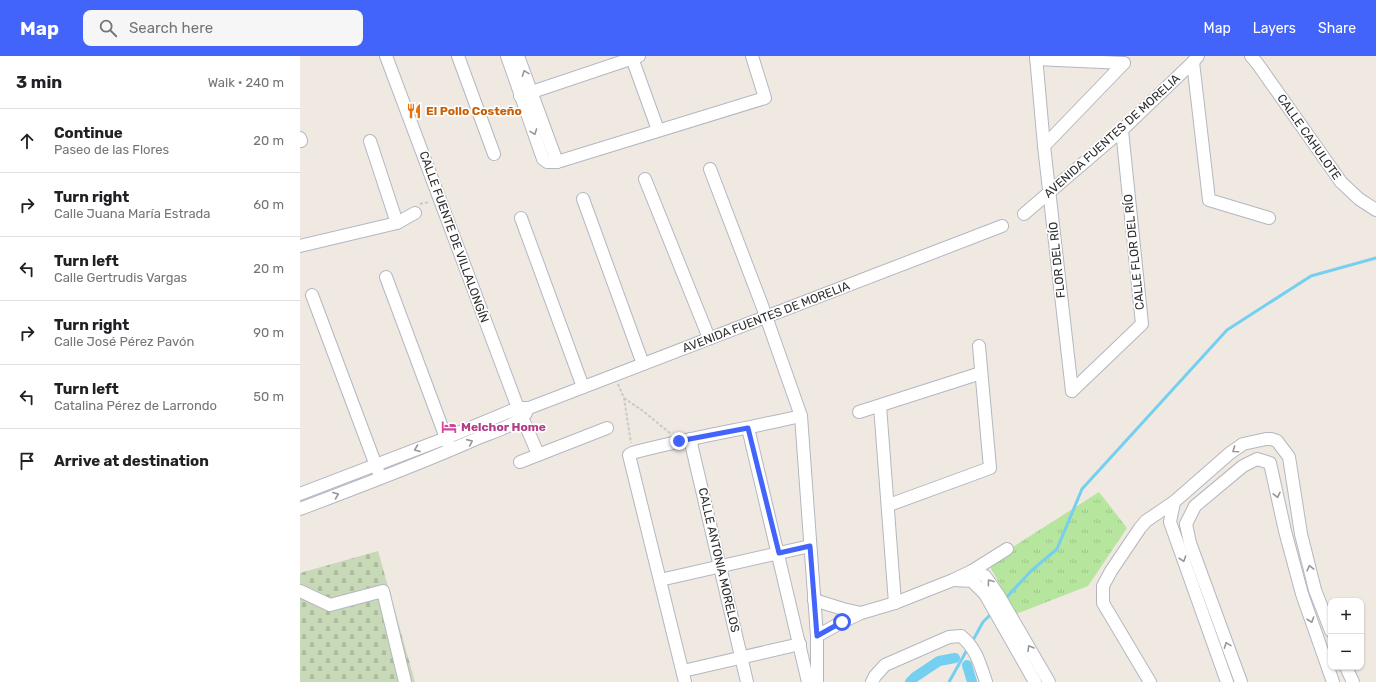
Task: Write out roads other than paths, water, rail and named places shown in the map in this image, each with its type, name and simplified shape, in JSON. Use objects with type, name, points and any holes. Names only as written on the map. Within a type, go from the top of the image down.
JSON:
[{"type":"street","name":"CALLE FUENTE DE VILLALONGÍN","points":[[386,56],[538,454]]},
{"type":"street","points":[[458,56],[494,154]]},
{"type":"street","points":[[507,56],[526,93],[557,162],[765,98],[752,56]]},
{"type":"street","points":[[518,56],[526,93]]},
{"type":"street","name":"CALLE CAHULOTE","points":[[1251,56],[1257,62],[1341,182],[1359,199],[1376,210]]},
{"type":"street","points":[[526,93],[636,57],[658,130]]},
{"type":"street","points":[[1036,58],[1124,64],[1044,146]]},
{"type":"street","name":"FLOR DEL RÍO","points":[[1036,58],[1049,193],[1072,392]]},
{"type":"street","points":[[1195,59],[1209,200],[1269,218]]},
{"type":"street","name":"AVENIDA FUENTES DE MORELIA","points":[[1024,214],[1122,130],[1195,59]]},
{"type":"street","name":"CALLE FLOR DEL RÍO","points":[[1072,392],[1142,324],[1122,130]]},
{"type":"street","points":[[370,141],[397,222]]},
{"type":"street","points":[[710,169],[766,317],[801,416],[817,636],[817,682]]},
{"type":"street","points":[[645,180],[709,338]]},
{"type":"street","points":[[584,199],[643,364]]},
{"type":"street","points":[[300,246],[397,222],[414,213]]},
{"type":"street","points":[[521,218],[584,386]]},
{"type":"street","name":"AVENIDA FUENTES DE MORELIA","points":[[301,491],[376,465],[446,438],[523,412],[584,386],[1002,226]]},
{"type":"street","points":[[386,277],[450,451]]},
{"type":"street","points":[[312,295],[381,478]]},
{"type":"street","points":[[888,505],[990,468],[979,346]]},
{"type":"street","points":[[859,412],[981,373]]},
{"type":"street","points":[[880,406],[895,603]]},
{"type":"street","name":"AVENIDA FUENTES DE MORELIA","points":[[304,508],[450,451],[523,412]]},
{"type":"street","points":[[800,644],[742,657],[684,677],[631,454],[685,440],[801,416]]},
{"type":"street","points":[[520,462],[607,428]]},
{"type":"street","points":[[748,428],[779,553],[808,682]]},
{"type":"street","points":[[1150,682],[1103,603],[1103,586],[1111,571],[1146,521],[1174,502],[1230,453],[1243,444],[1272,439],[1280,445],[1289,457],[1301,534],[1315,590],[1328,623]]},
{"type":"street","name":"CALLE ANTONIA MORELOS","points":[[685,440],[721,566],[747,682]]},
{"type":"street","points":[[1257,459],[1257,449],[1260,440]]},
{"type":"street","points":[[1270,463],[1278,454],[1280,445]]},
{"type":"street","points":[[1241,682],[1190,543],[1186,524],[1195,506],[1243,466],[1257,459],[1270,463]]},
{"type":"street","points":[[1270,463],[1285,531],[1302,594],[1333,682]]},
{"type":"street","points":[[301,491],[304,508]]},
{"type":"street","points":[[1174,502],[1186,506],[1191,513]]},
{"type":"street","points":[[1174,502],[1170,522],[1227,682]]},
{"type":"street","points":[[1146,521],[1170,522],[1180,526],[1186,524]]},
{"type":"street","points":[[660,580],[810,546]]},
{"type":"street","points":[[972,576],[1007,549]]},
{"type":"street","points":[[817,636],[861,613],[895,603],[953,580],[972,576],[985,576],[998,608],[1035,682]]},
{"type":"street","points":[[300,591],[330,605],[383,591],[405,682]]},
{"type":"street","points":[[814,600],[861,613]]},
{"type":"street","points":[[998,608],[1049,682]]},
{"type":"street","points":[[872,682],[875,676],[885,665],[949,637],[961,636],[972,647],[986,682]]},
{"type":"street","points":[[1347,670],[1353,682]]},
{"type":"waterway","points":[[1005,599],[1031,571],[1057,549],[1082,489],[1227,330],[1311,276],[1376,258]]},
{"type":"waterway","points":[[972,642],[983,622],[993,612]]},
{"type":"waterway","points":[[949,682],[968,648]]},
{"type":"waterway","points":[[910,682],[939,661],[955,658]]},
{"type":"waterway","points":[[967,665],[972,682]]},
{"type":"place","name":"El Pollo Costeño","points":[[414,111]]},
{"type":"place","name":"Melchor Home","points":[[449,427]]}]
